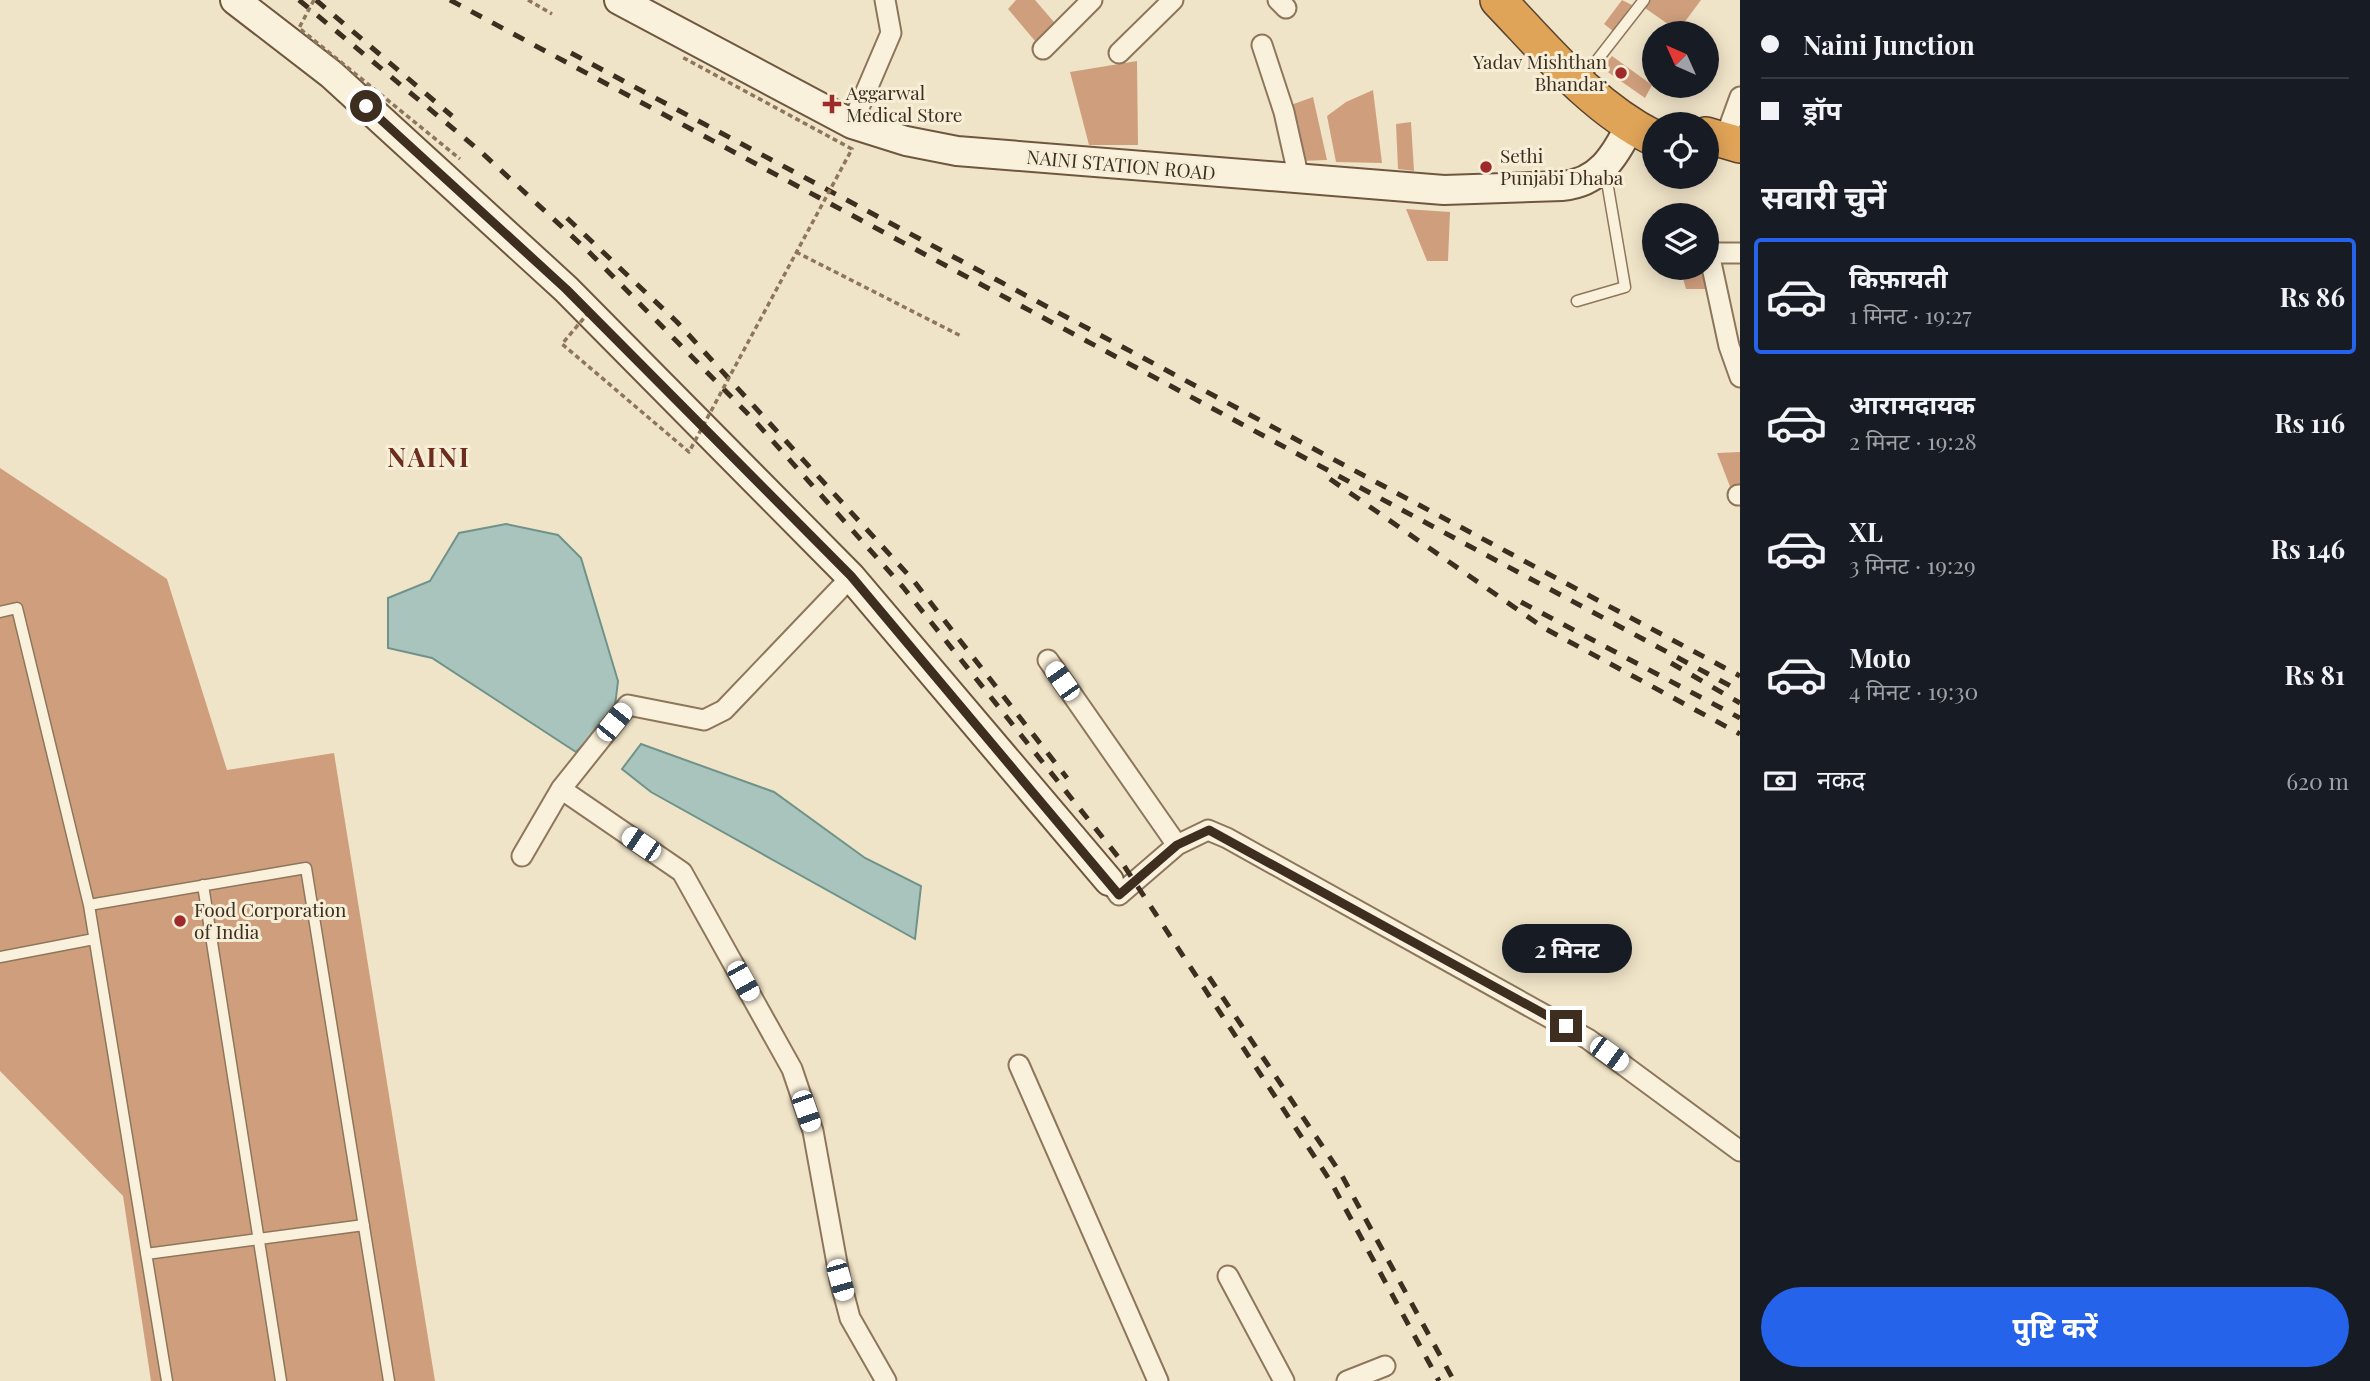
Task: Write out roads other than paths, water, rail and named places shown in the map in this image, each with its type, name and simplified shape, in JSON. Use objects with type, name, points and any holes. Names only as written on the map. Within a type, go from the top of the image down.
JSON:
[{"type":"highway","points":[[1498,0],[1584,90],[1642,122]]},
{"type":"highway","points":[[1525,0],[1642,122]]},
{"type":"street","points":[[235,0],[331,74],[589,312],[851,576],[1119,895],[1177,845],[1209,830],[1588,1039],[1740,1151]]},
{"type":"street","name":"NAINI STATION ROAD","points":[[619,0],[852,124],[906,141],[957,151],[1444,190],[1562,186],[1574,185],[1615,158],[1642,122]]},
{"type":"street","points":[[852,124],[891,33],[885,0]]},
{"type":"street","points":[[1043,50],[1092,0]]},
{"type":"street","points":[[1119,53],[1173,0]]},
{"type":"street","points":[[1262,45],[1284,112],[1299,179]]},
{"type":"street","points":[[1723,150],[1740,97]]},
{"type":"street","points":[[1719,253],[1740,253]]},
{"type":"street","points":[[1714,280],[1729,346],[1740,377]]},
{"type":"street","points":[[522,856],[561,789],[628,705],[704,720],[724,710],[851,576]]},
{"type":"street","points":[[1048,660],[1177,845]]},
{"type":"street","points":[[561,789],[681,872],[792,1069],[813,1131],[840,1280],[850,1318],[886,1381]]},
{"type":"street","points":[[1019,1065],[1158,1381]]},
{"type":"street","points":[[1228,1276],[1284,1381]]},
{"type":"street","points":[[1347,1381],[1385,1366]]},
{"type":"lane","points":[[1591,68],[1644,0]]},
{"type":"lane","points":[[1577,301],[1625,287],[1604,166]]},
{"type":"lane","points":[[0,612],[17,608],[89,905],[167,1381]]},
{"type":"lane","points":[[89,905],[306,868],[388,1381]]},
{"type":"lane","points":[[202,885],[281,1381]]},
{"type":"lane","points":[[0,957],[94,939]]},
{"type":"lane","points":[[146,1254],[364,1225]]},
{"type":"water","points":[[506,524],[558,535],[581,558],[618,681],[614,714],[576,752],[432,658],[388,648],[388,598],[430,581],[459,533]]},
{"type":"water","points":[[641,744],[774,792],[865,858],[921,886],[915,939],[651,792],[622,769]]},
{"type":"railway","points":[[299,0],[480,151],[587,250],[754,420],[903,587],[1119,858],[1331,1182],[1439,1381]]},
{"type":"railway","points":[[316,0],[452,116]]},
{"type":"railway","points":[[450,0],[1740,691]]},
{"type":"railway","points":[[571,53],[1740,676]]},
{"type":"railway","points":[[567,218],[677,322],[913,580],[1067,778]]},
{"type":"railway","points":[[1330,479],[1544,628],[1740,734]]},
{"type":"railway","points":[[1521,602],[1740,718]]},
{"type":"railway","points":[[1671,663],[1740,703]]},
{"type":"railway","points":[[1209,977],[1341,1174],[1454,1381]]},
{"type":"place","name":"Yadav Mishthan Bhandar","points":[[1621,73]]},
{"type":"place","name":"Aggarwal Medical Store","points":[[832,104]]},
{"type":"place","name":"Sethi Punjabi Dhaba","points":[[1486,167]]},
{"type":"place","name":"Food Corporation of India","points":[[180,921]]},
{"type":"district","name":"NAINI","points":[[429,458]]}]
